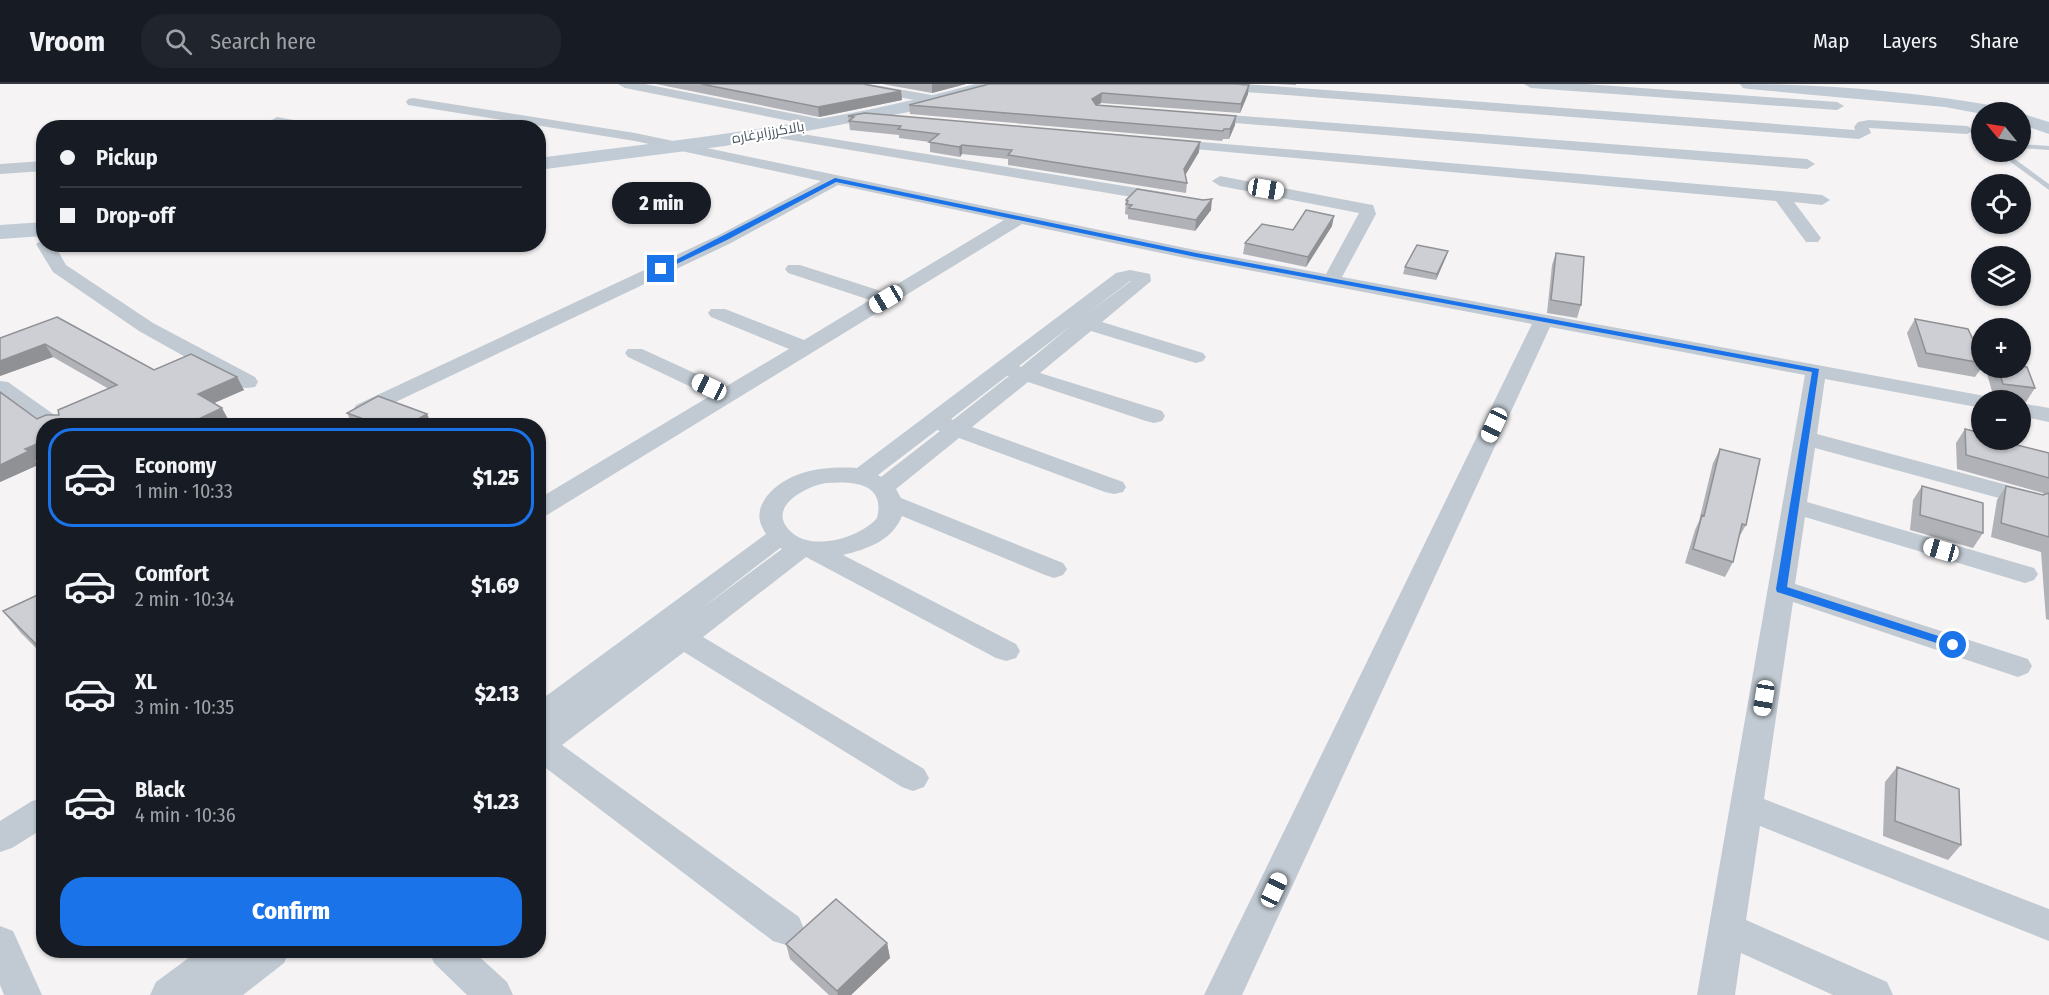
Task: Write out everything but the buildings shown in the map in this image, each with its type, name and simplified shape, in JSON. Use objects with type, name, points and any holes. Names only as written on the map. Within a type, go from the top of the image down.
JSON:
[{"type":"street","points":[[625,84],[820,123]]},
{"type":"street","points":[[847,84],[937,100]]},
{"type":"street","name":"بالاکرززابرغاره","points":[[546,163],[820,123],[937,100],[994,84]]},
{"type":"street","points":[[1447,84],[1455,120]]},
{"type":"street","points":[[1531,84],[1837,106]]},
{"type":"street","points":[[1749,84],[1807,87],[1971,107]]},
{"type":"street","points":[[1192,88],[1807,164]]},
{"type":"street","points":[[413,102],[527,120]]},
{"type":"street","points":[[858,116],[918,121]]},
{"type":"street","points":[[1185,116],[1455,120],[1859,135],[1864,133],[1861,127],[1869,124],[1967,130]]},
{"type":"street","points":[[2031,122],[2049,128]]},
{"type":"street","points":[[546,123],[635,137],[1019,218],[1331,280],[1971,400]]},
{"type":"street","points":[[765,132],[1179,199]]},
{"type":"street","points":[[1154,142],[1822,200]]},
{"type":"street","points":[[2,170],[36,167]]},
{"type":"street","points":[[364,410],[725,239],[835,180]]},
{"type":"street","points":[[1220,181],[1367,209],[1368,214],[1331,280]]},
{"type":"street","points":[[1781,196],[1812,238]]},
{"type":"street","points":[[546,505],[1019,218]]},
{"type":"street","points":[[0,232],[36,235]]},
{"type":"street","points":[[50,252],[59,268],[146,327],[247,382]]},
{"type":"street","points":[[794,268],[886,299]]},
{"type":"street","points":[[879,489],[945,425],[1107,299]]},
{"type":"street","points":[[718,313],[806,348]]},
{"type":"street","points":[[1223,995],[1544,320]]},
{"type":"street","points":[[1079,321],[1196,357]]},
{"type":"street","points":[[635,353],[727,396]]},
{"type":"street","points":[[1716,995],[1816,370]]},
{"type":"street","points":[[1014,372],[1154,416]]},
{"type":"street","points":[[0,387],[44,418]]},
{"type":"street","points":[[2031,411],[2049,415]]},
{"type":"street","points":[[945,425],[1113,487]]},
{"type":"street","points":[[1805,438],[2032,499]]},
{"type":"street","points":[[1006,651],[797,544],[771,521],[773,504],[788,489],[810,478],[837,474],[879,489],[1054,569]]},
{"type":"street","points":[[546,731],[672,632],[797,544],[841,548],[870,538],[888,521],[879,489]]},
{"type":"street","points":[[1795,506],[2025,574]]},
{"type":"street","points":[[1781,589],[2018,666]]},
{"type":"street","points":[[672,632],[913,778]]},
{"type":"street","points":[[546,742],[786,929]]},
{"type":"street","points":[[1747,807],[2049,925]]},
{"type":"street","points":[[0,838],[36,816]]},
{"type":"street","points":[[1727,929],[1874,995]]},
{"type":"street","points":[[0,943],[23,995]]},
{"type":"street","points":[[169,995],[219,958]]},
{"type":"street","points":[[213,995],[262,958]]},
{"type":"street","points":[[454,958],[494,995]]},
{"type":"lane","points":[[2031,147],[2049,148]]},
{"type":"lane","points":[[2014,162],[2049,188]]},
{"type":"route","points":[[661,269],[725,239],[835,180],[1196,255],[1816,370],[1781,589],[1953,645]]}]
